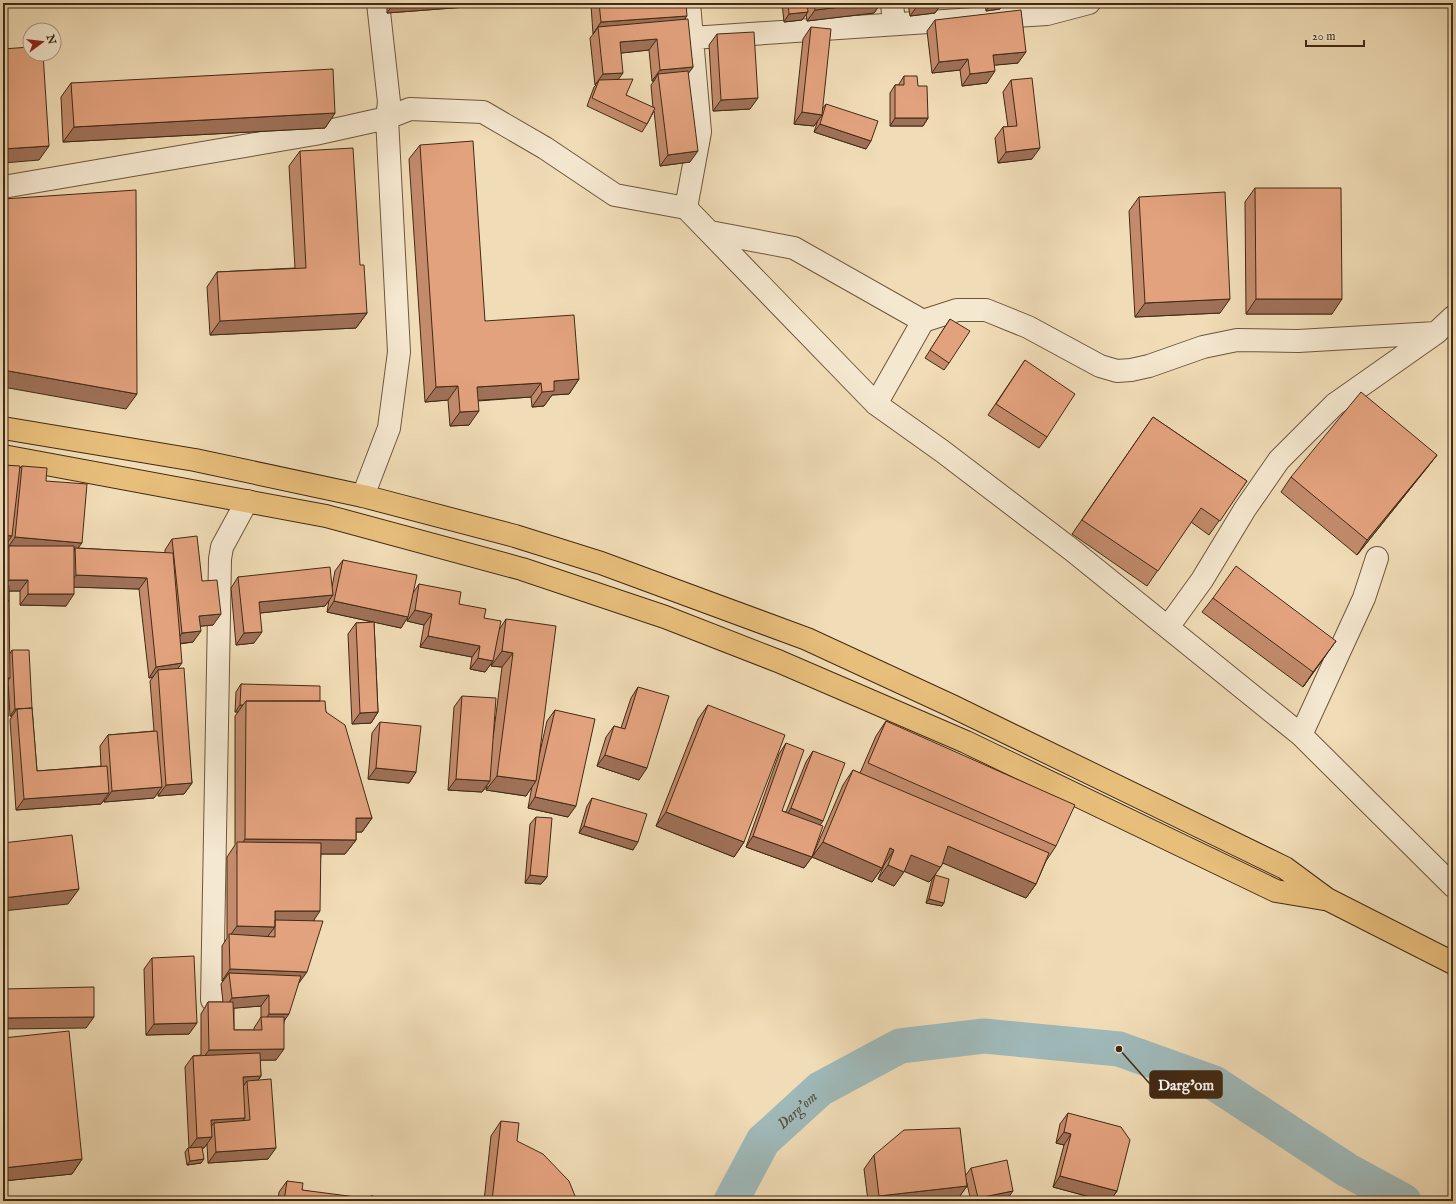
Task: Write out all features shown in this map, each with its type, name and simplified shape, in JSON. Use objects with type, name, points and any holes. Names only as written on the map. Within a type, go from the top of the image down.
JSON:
[{"type":"main road","points":[[3,428],[195,460],[363,496],[515,536],[601,563],[807,639],[952,706],[1285,868],[1327,899],[1453,962]]},
{"type":"main road","points":[[3,456],[326,516],[522,568],[665,617],[778,661],[966,742],[1276,891],[1327,899]]},
{"type":"street","points":[[363,496],[389,428],[398,352],[387,118],[389,102],[378,3]]},
{"type":"street","points":[[686,208],[700,132],[689,3]]},
{"type":"street","points":[[892,3],[894,24]]},
{"type":"street","points":[[692,38],[1047,14],[1089,3]]},
{"type":"street","points":[[3,187],[315,134],[387,118],[410,109],[483,112],[545,148],[615,195],[686,208],[876,404],[942,451],[1072,550],[1168,626],[1301,735],[1453,886]]},
{"type":"street","points":[[710,232],[794,248],[923,321]]},
{"type":"street","points":[[876,404],[923,321],[957,310],[986,310],[1028,327],[1100,366],[1117,371],[1132,370],[1150,366],[1203,347],[1237,340],[1298,341],[1436,333]]},
{"type":"street","points":[[1168,626],[1202,580],[1245,509],[1279,460],[1335,404],[1436,333],[1453,317]]},
{"type":"street","points":[[212,1000],[220,559],[222,547],[247,501]]},
{"type":"street","points":[[1301,735],[1364,598],[1377,558]]},
{"type":"building","points":[[599,3],[686,3],[687,16],[601,22]]},
{"type":"building","points":[[788,3],[807,3],[808,12],[789,14]]},
{"type":"building","points":[[814,3],[876,3],[815,10]]},
{"type":"building","points":[[918,3],[933,3],[918,5]]},
{"type":"building","points":[[1021,10],[1026,52],[993,55],[995,71],[970,74],[968,59],[939,62],[935,20]]},
{"type":"building","points":[[688,19],[693,67],[660,70],[657,39],[620,42],[623,73],[603,74],[598,27]]},
{"type":"building","points":[[811,27],[831,29],[822,115],[802,112]]},
{"type":"building","points":[[754,32],[758,98],[721,100],[717,34]]},
{"type":"building","points":[[22,48],[22,62],[44,62],[49,146],[3,149],[3,49]]},
{"type":"building","points":[[333,69],[335,113],[74,127],[71,83]]},
{"type":"building","points":[[688,71],[698,151],[668,155],[658,74]]},
{"type":"building","points":[[904,76],[917,76],[918,86],[927,86],[928,118],[895,118],[895,85],[904,85]]},
{"type":"building","points":[[1032,78],[1040,148],[1006,152],[1003,127],[1017,126],[1011,80]]},
{"type":"building","points":[[633,79],[626,95],[655,108],[647,124],[592,98],[599,80]]},
{"type":"building","points":[[826,104],[878,121],[871,141],[820,124]]},
{"type":"building","points":[[473,141],[485,321],[574,315],[579,379],[554,381],[554,391],[542,392],[541,383],[477,387],[479,411],[460,412],[458,386],[436,387],[420,145]]},
{"type":"building","points":[[353,148],[360,265],[364,265],[367,313],[220,321],[217,272],[306,268],[300,151]]},
{"type":"building","points":[[1255,188],[1341,188],[1342,299],[1256,299]]},
{"type":"building","points":[[136,190],[137,394],[3,370],[3,199]]},
{"type":"building","points":[[1225,192],[1230,299],[1145,303],[1139,197]]},
{"type":"building","points":[[950,319],[970,331],[949,363],[930,350]]},
{"type":"building","points":[[1025,360],[1075,394],[1047,437],[996,404]]},
{"type":"building","points":[[1361,392],[1437,455],[1367,540],[1291,477]]},
{"type":"building","points":[[1153,417],[1247,481],[1220,521],[1201,508],[1158,571],[1082,520]]},
{"type":"building","points":[[3,465],[20,466],[12,536],[3,535]]},
{"type":"building","points":[[22,466],[47,468],[46,481],[87,484],[82,543],[15,537]]},
{"type":"building","points":[[197,536],[202,581],[217,580],[221,614],[199,616],[201,631],[182,633],[172,539]]},
{"type":"building","points":[[3,542],[6,542],[4,573],[3,573]]},
{"type":"building","points":[[9,546],[74,546],[74,594],[28,594],[28,580],[9,580]]},
{"type":"building","points":[[75,548],[173,553],[182,663],[156,667],[147,578],[76,575]]},
{"type":"building","points":[[343,560],[417,575],[408,617],[334,601]]},
{"type":"building","points":[[1236,566],[1336,641],[1313,672],[1213,598]]},
{"type":"building","points":[[330,567],[333,595],[259,602],[262,632],[244,633],[238,577]]},
{"type":"building","points":[[419,584],[461,592],[459,604],[486,609],[484,618],[501,621],[493,661],[478,658],[480,646],[428,636],[432,614],[415,610]]},
{"type":"building","points":[[3,586],[9,586],[9,601],[3,601]]},
{"type":"building","points":[[3,601],[9,601],[10,678],[3,678]]},
{"type":"building","points":[[506,619],[556,626],[536,781],[497,776],[513,653],[502,651]]},
{"type":"building","points":[[374,622],[378,712],[360,713],[356,623]]},
{"type":"building","points":[[12,650],[29,650],[32,708],[15,709]]},
{"type":"building","points":[[184,668],[192,783],[166,785],[158,670]]},
{"type":"building","points":[[241,684],[320,686],[320,701],[246,701],[243,705],[240,705]]},
{"type":"building","points":[[3,686],[8,687],[8,716],[3,716]]},
{"type":"building","points":[[638,687],[669,696],[647,768],[605,755],[614,726],[625,729]]},
{"type":"building","points":[[462,696],[496,698],[490,781],[456,779]]},
{"type":"building","points":[[246,701],[325,701],[326,712],[345,725],[372,818],[356,818],[356,840],[245,839]]},
{"type":"building","points":[[708,705],[785,735],[744,842],[666,812]]},
{"type":"building","points":[[32,708],[37,771],[107,766],[109,793],[24,799],[17,709]]},
{"type":"building","points":[[555,710],[595,719],[576,806],[535,797]]},
{"type":"building","points":[[886,721],[1075,805],[1056,846],[868,763]]},
{"type":"building","points":[[380,722],[421,726],[416,772],[376,768]]},
{"type":"building","points":[[157,731],[162,787],[112,791],[108,735]]},
{"type":"building","points":[[786,743],[804,750],[782,811],[823,826],[812,857],[753,836]]},
{"type":"building","points":[[813,751],[845,763],[823,821],[791,808]]},
{"type":"building","points":[[853,770],[1049,853],[1036,884],[948,846],[940,867],[911,855],[904,872],[888,865],[894,850],[890,848],[882,868],[823,842]]},
{"type":"building","points":[[592,798],[647,814],[638,842],[584,826]]},
{"type":"building","points":[[536,817],[552,818],[547,877],[530,875]]},
{"type":"building","points":[[72,835],[79,889],[3,898],[3,843]]},
{"type":"building","points":[[237,842],[321,843],[320,911],[275,911],[275,927],[237,926]]},
{"type":"building","points":[[935,875],[949,879],[944,903],[929,899]]},
{"type":"building","points":[[275,920],[323,921],[307,972],[230,969],[229,934],[275,937]]},
{"type":"building","points":[[194,956],[197,1023],[154,1024],[152,958]]},
{"type":"building","points":[[229,973],[301,976],[289,1014],[269,1014],[269,995],[232,998]]},
{"type":"building","points":[[94,987],[94,1017],[3,1018],[3,989]]},
{"type":"building","points":[[208,1002],[233,1002],[234,1030],[262,1030],[261,1017],[284,1017],[284,1049],[209,1050]]},
{"type":"building","points":[[69,1031],[82,1159],[4,1168],[3,1038]]},
{"type":"building","points":[[260,1053],[261,1076],[243,1077],[245,1118],[211,1120],[212,1137],[197,1138],[193,1056]]},
{"type":"building","points":[[271,1079],[276,1148],[216,1152],[214,1123],[250,1120],[247,1081]]},
{"type":"building","points":[[1068,1113],[1121,1127],[1130,1140],[1117,1191],[1060,1176],[1071,1134],[1064,1132]]},
{"type":"building","points":[[501,1121],[519,1123],[517,1141],[543,1154],[569,1181],[577,1201],[492,1201]]},
{"type":"building","points":[[960,1128],[967,1186],[879,1196],[874,1155],[904,1130]]},
{"type":"building","points":[[202,1147],[204,1159],[190,1161],[188,1148]]},
{"type":"building","points":[[1007,1160],[1013,1191],[978,1198],[971,1168]]},
{"type":"building","points":[[287,1181],[303,1183],[302,1190],[356,1197],[356,1201],[284,1201]]},
{"type":"building","points":[[371,1196],[405,1201],[370,1201]]},
{"type":"building","points":[[11,1198],[38,1198],[38,1201],[11,1201]]},
{"type":"waterway","name":"Darg'om","points":[[731,1201],[763,1141],[820,1089],[900,1046],[984,1036],[1119,1049],[1214,1083],[1347,1170],[1404,1201]]},
{"type":"place","name":"Darg'om","points":[[1119,1049]]}]
